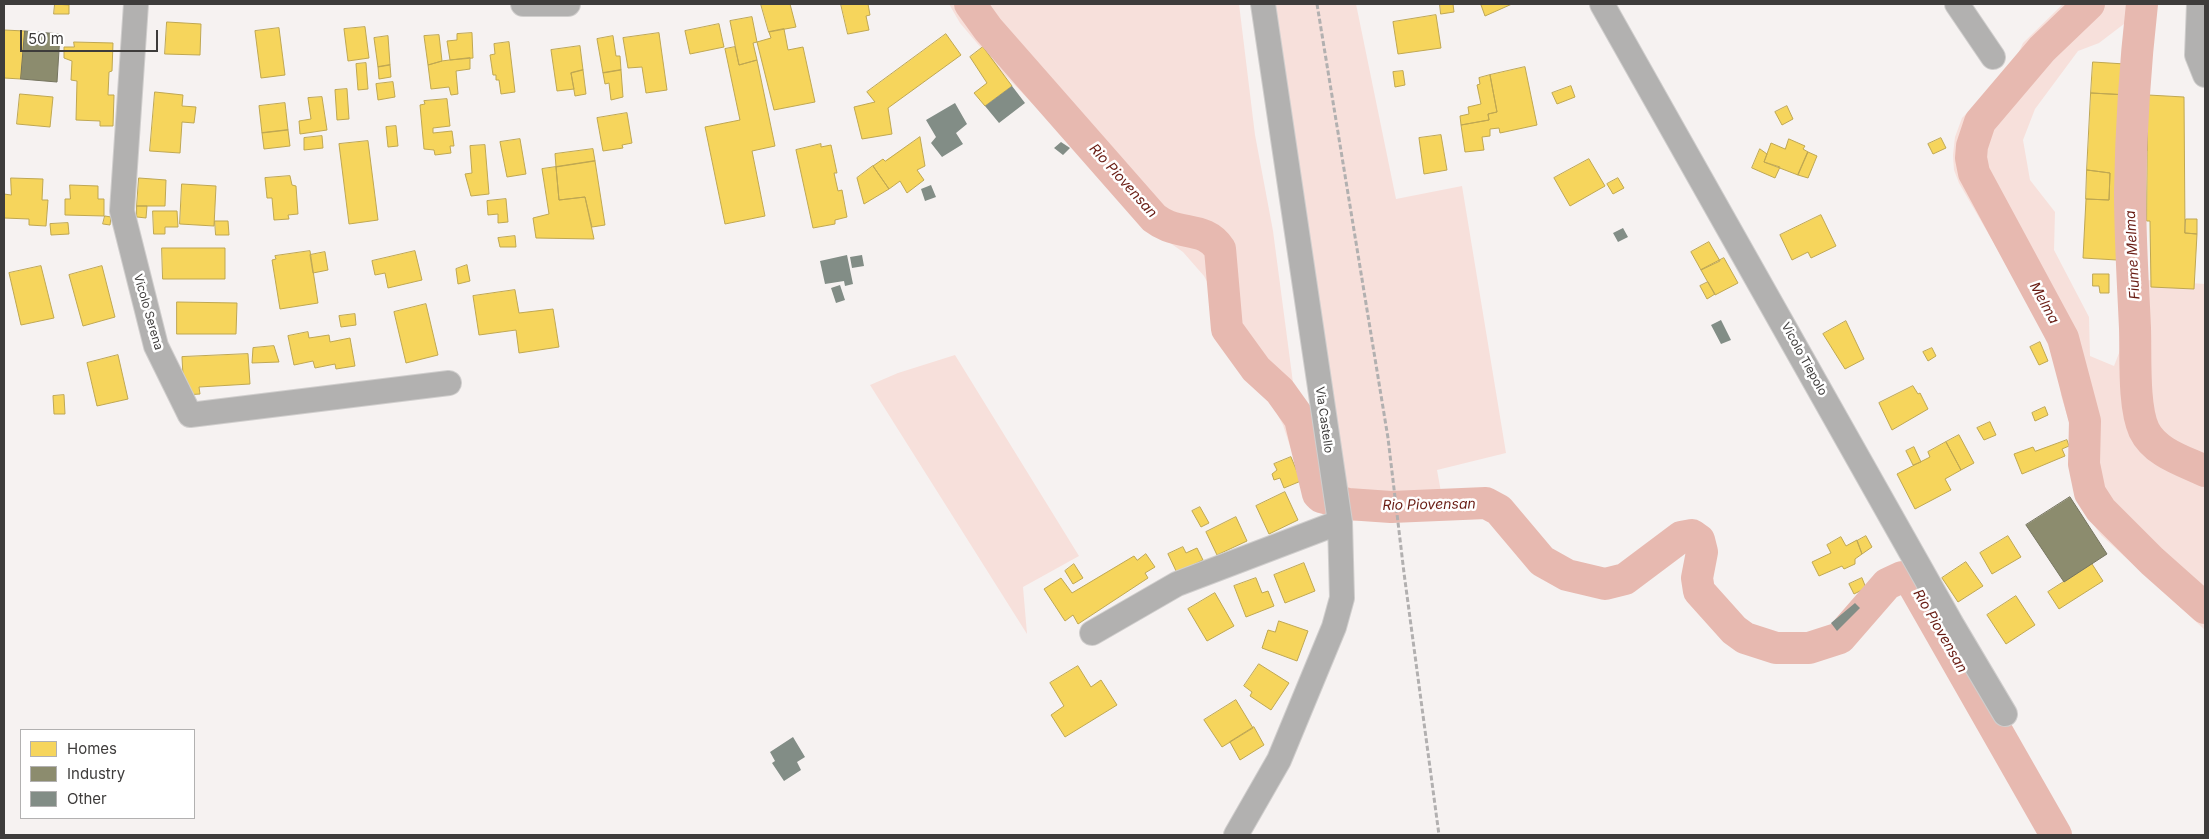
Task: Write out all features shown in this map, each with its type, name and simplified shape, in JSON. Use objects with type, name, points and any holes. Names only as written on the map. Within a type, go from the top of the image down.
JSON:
[{"type":"street","name":"Vicolo Serena","points":[[136,4],[122,211],[156,346],[190,415],[449,383]]},
{"type":"street","points":[[523,4],[568,4]]},
{"type":"street","name":"Via Castello","points":[[1243,830],[1279,760],[1334,627],[1342,598],[1339,519],[1264,4]]},
{"type":"street","name":"Vicolo Tiepolo","points":[[1602,4],[1951,623],[2005,714]]},
{"type":"street","points":[[1958,4],[1993,57]]},
{"type":"street","points":[[2199,4],[2197,55],[2205,74]]},
{"type":"street","points":[[1092,633],[1177,584],[1339,519]]},
{"type":"path","points":[[1317,4],[1388,438],[1439,835]]},
{"type":"shaded area","points":[[949,4],[1239,4],[1255,135],[1273,231],[1309,504],[1283,425],[1204,276],[1183,252],[1163,238],[998,68],[960,23]]},
{"type":"shaded area","points":[[1267,4],[1356,4],[1396,199],[1462,186],[1506,453],[1437,470],[1445,514],[1338,522]]},
{"type":"shaded area","points":[[2063,4],[2147,4],[2141,11],[2099,43],[2078,51],[2035,109],[2023,140],[2030,180],[2055,212],[2054,250],[2089,317],[2090,356],[2114,366],[2126,335],[2150,312],[2147,280],[2205,284],[2205,630],[2101,535],[2082,509],[2073,483],[2070,425],[2061,395],[2058,374],[2049,347],[2032,309],[1959,183],[1954,170],[1955,137],[1962,118],[2011,69],[2023,43]]},
{"type":"shaded area","points":[[955,355],[1079,556],[1023,587],[1027,634],[870,385],[898,373]]},
{"type":"building: Homes","points":[[55,4],[69,5],[69,14],[54,14]]},
{"type":"building: Homes","points":[[761,4],[790,4],[796,27],[769,32]]},
{"type":"building: Homes","points":[[841,4],[868,4],[870,15],[866,16],[869,30],[848,34]]},
{"type":"building: Homes","points":[[1440,4],[1453,4],[1454,12],[1441,14]]},
{"type":"building: Homes","points":[[1512,4],[1485,16],[1481,5]]},
{"type":"building: Homes","points":[[1436,15],[1441,48],[1398,54],[1393,22]]},
{"type":"building: Homes","points":[[752,17],[757,42],[753,43],[757,60],[739,65],[730,21]]},
{"type":"building: Homes","points":[[167,22],[201,24],[200,55],[165,54]]},
{"type":"building: Homes","points":[[719,24],[724,47],[690,54],[685,31]]},
{"type":"building: Homes","points":[[365,27],[369,58],[348,61],[344,29]]},
{"type":"building: Homes","points":[[279,28],[285,75],[261,78],[255,31]]},
{"type":"building: Homes","points":[[784,29],[788,50],[803,47],[815,102],[774,110],[757,42],[771,38],[769,32]]},
{"type":"building: Homes","points":[[4,30],[25,31],[21,79],[4,78]]},
{"type":"building: Homes","points":[[472,33],[473,58],[450,60],[447,41],[457,40],[457,34]]},
{"type":"building: Homes","points":[[659,33],[667,90],[646,93],[642,67],[628,68],[623,38]]},
{"type":"building: Homes","points":[[946,34],[961,55],[888,108],[892,134],[862,139],[854,107],[875,102],[867,92]]},
{"type":"building: Homes","points":[[439,35],[442,61],[428,65],[424,36]]},
{"type":"building: Homes","points":[[388,36],[390,65],[378,67],[374,38]]},
{"type":"building: Homes","points":[[613,36],[616,56],[620,56],[621,70],[603,73],[597,39]]},
{"type":"building: Homes","points":[[74,42],[113,43],[112,71],[109,72],[108,95],[114,95],[113,126],[100,126],[100,121],[76,120],[77,81],[71,80],[72,61],[64,58],[64,47],[74,47]]},
{"type":"building: Homes","points":[[509,42],[515,92],[501,94],[499,80],[496,80],[496,75],[493,75],[490,55],[495,54],[494,44]]},
{"type":"building: Homes","points":[[580,46],[583,70],[571,73],[574,89],[557,91],[551,50]]},
{"type":"building: Homes","points":[[735,47],[739,65],[757,60],[775,146],[752,151],[765,216],[725,224],[705,127],[740,120],[725,49]]},
{"type":"building: Homes","points":[[983,47],[1012,86],[985,106],[974,93],[987,83],[970,57]]},
{"type":"building: Homes","points":[[470,58],[470,69],[456,71],[458,94],[451,95],[449,87],[431,89],[428,65],[442,61]]},
{"type":"building: Homes","points":[[2093,62],[2125,64],[2128,95],[2091,93]]},
{"type":"building: Homes","points":[[366,63],[368,89],[358,90],[356,64]]},
{"type":"building: Homes","points":[[390,65],[391,77],[379,79],[378,67]]},
{"type":"building: Homes","points":[[1525,67],[1537,125],[1500,133],[1499,128],[1490,129],[1490,136],[1482,137],[1484,150],[1465,152],[1461,125],[1489,120],[1488,114],[1497,112],[1490,75]]},
{"type":"building: Homes","points":[[583,70],[586,94],[575,96],[571,73]]},
{"type":"building: Homes","points":[[621,70],[623,97],[611,100],[609,83],[605,84],[603,73]]},
{"type":"building: Homes","points":[[1403,71],[1405,85],[1395,87],[1393,72]]},
{"type":"building: Homes","points":[[1490,75],[1497,112],[1488,114],[1489,120],[1461,125],[1460,116],[1469,114],[1468,107],[1481,104],[1477,85],[1480,84],[1479,78]]},
{"type":"building: Homes","points":[[393,82],[395,97],[378,100],[376,84]]},
{"type":"building: Homes","points":[[1571,86],[1575,97],[1557,104],[1552,93]]},
{"type":"building: Homes","points":[[347,89],[349,119],[337,120],[335,90]]},
{"type":"building: Homes","points":[[155,92],[183,95],[182,106],[196,107],[194,123],[182,122],[180,153],[150,151]]},
{"type":"building: Homes","points":[[2091,93],[2128,95],[2127,111],[2147,112],[2147,151],[2123,150],[2117,260],[2083,258],[2086,199],[2109,200],[2110,173],[2087,170]]},
{"type":"building: Homes","points":[[20,94],[53,97],[50,127],[17,124]]},
{"type":"building: Homes","points":[[2148,95],[2184,97],[2185,233],[2197,234],[2194,289],[2151,287],[2150,221],[2147,221]]},
{"type":"building: Homes","points":[[322,97],[327,130],[300,134],[299,121],[311,119],[308,98]]},
{"type":"building: Homes","points":[[447,99],[450,126],[433,128],[433,133],[452,131],[454,146],[450,146],[451,153],[435,155],[434,150],[424,149],[420,105],[425,104],[424,101]]},
{"type":"building: Homes","points":[[285,103],[288,130],[262,133],[259,106]]},
{"type":"building: Homes","points":[[1787,106],[1793,119],[1782,125],[1775,112]]},
{"type":"building: Homes","points":[[627,113],[632,143],[622,145],[623,148],[603,151],[597,118]]},
{"type":"building: Homes","points":[[396,126],[398,146],[388,147],[386,127]]},
{"type":"building: Homes","points":[[288,130],[290,146],[264,149],[262,133]]},
{"type":"building: Homes","points":[[1441,135],[1447,170],[1424,174],[1419,138]]},
{"type":"building: Homes","points":[[322,136],[323,148],[304,150],[304,138]]},
{"type":"building: Homes","points":[[920,137],[925,166],[917,170],[924,180],[907,193],[900,181],[889,189],[873,166],[883,159],[885,161]]},
{"type":"building: Homes","points":[[1941,138],[1946,148],[1933,154],[1928,144]]},
{"type":"building: Homes","points":[[520,139],[526,174],[507,177],[500,142]]},
{"type":"building: Homes","points":[[1789,139],[1805,146],[1803,149],[1808,152],[1798,175],[1764,162],[1771,143],[1785,149]]},
{"type":"building: Homes","points":[[368,141],[378,220],[349,224],[339,144]]},
{"type":"building: Homes","points":[[821,144],[821,147],[831,145],[837,173],[834,173],[838,191],[842,190],[847,217],[835,220],[835,224],[813,228],[796,150]]},
{"type":"building: Homes","points":[[485,145],[489,194],[471,196],[465,174],[472,173],[470,146]]},
{"type":"building: Homes","points":[[593,149],[595,161],[556,167],[555,154]]},
{"type":"building: Homes","points":[[1760,149],[1767,154],[1764,162],[1780,167],[1775,178],[1752,168]]},
{"type":"building: Homes","points":[[1808,152],[1817,156],[1808,178],[1798,175]]},
{"type":"building: Homes","points":[[1589,159],[1605,186],[1570,206],[1554,178]]},
{"type":"building: Homes","points":[[595,161],[605,225],[592,227],[585,197],[559,200],[556,167]]},
{"type":"building: Homes","points":[[873,166],[889,189],[864,204],[857,178]]},
{"type":"building: Homes","points":[[556,167],[559,200],[585,197],[594,239],[536,238],[533,218],[549,214],[542,169]]},
{"type":"building: Homes","points":[[2087,170],[2110,173],[2109,200],[2086,199]]},
{"type":"building: Homes","points":[[290,176],[292,185],[296,186],[298,214],[288,215],[289,219],[274,220],[272,198],[267,198],[265,178]]},
{"type":"building: Homes","points":[[11,178],[43,179],[42,200],[48,200],[46,226],[29,225],[29,219],[4,218],[4,194],[11,195]]},
{"type":"building: Homes","points":[[139,178],[166,180],[165,206],[137,206]]},
{"type":"building: Homes","points":[[1618,178],[1624,188],[1613,194],[1607,184]]},
{"type":"building: Homes","points":[[182,184],[216,186],[214,226],[180,224]]},
{"type":"building: Homes","points":[[70,185],[98,186],[98,199],[104,199],[104,216],[65,215],[65,199],[70,199]]},
{"type":"building: Homes","points":[[506,199],[508,222],[498,223],[498,214],[488,215],[487,201]]},
{"type":"building: Homes","points":[[137,206],[147,206],[146,218],[137,217]]},
{"type":"building: Homes","points":[[153,211],[177,211],[178,227],[165,227],[165,234],[154,234]]},
{"type":"building: Homes","points":[[1821,215],[1836,246],[1811,258],[1808,252],[1792,260],[1780,235]]},
{"type":"building: Homes","points":[[105,216],[111,217],[110,225],[103,224]]},
{"type":"building: Homes","points":[[2186,219],[2197,219],[2197,234],[2185,233]]},
{"type":"building: Homes","points":[[215,221],[228,221],[229,235],[216,235]]},
{"type":"building: Homes","points":[[68,223],[69,234],[51,235],[50,224]]},
{"type":"building: Homes","points":[[515,236],[516,247],[500,247],[498,238]]},
{"type":"building: Homes","points":[[1709,242],[1720,261],[1701,270],[1691,252]]},
{"type":"building: Homes","points":[[162,248],[225,248],[225,279],[163,279]]},
{"type":"building: Homes","points":[[310,251],[318,303],[280,309],[272,260],[276,259],[275,256]]},
{"type":"building: Homes","points":[[415,251],[422,280],[388,288],[385,273],[375,275],[372,261]]},
{"type":"building: Homes","points":[[325,252],[328,270],[313,273],[310,255]]},
{"type":"building: Homes","points":[[1724,258],[1738,283],[1715,295],[1701,270]]},
{"type":"building: Homes","points":[[467,265],[470,281],[458,284],[456,269]]},
{"type":"building: Homes","points":[[41,266],[54,318],[21,325],[9,273]]},
{"type":"building: Homes","points":[[102,266],[115,317],[83,326],[69,275]]},
{"type":"building: Homes","points":[[2093,274],[2109,274],[2109,293],[2100,293],[2099,286],[2093,286]]},
{"type":"building: Homes","points":[[1708,282],[1715,294],[1707,299],[1700,286]]},
{"type":"building: Homes","points":[[515,290],[519,313],[553,309],[559,347],[519,353],[516,330],[479,335],[473,296]]},
{"type":"building: Homes","points":[[177,302],[237,303],[236,334],[177,334]]},
{"type":"building: Homes","points":[[426,304],[438,355],[406,363],[394,312]]},
{"type":"building: Homes","points":[[355,314],[356,325],[341,327],[339,316]]},
{"type":"building: Homes","points":[[1846,321],[1864,359],[1845,369],[1823,334]]},
{"type":"building: Homes","points":[[308,332],[309,338],[329,335],[330,342],[350,338],[355,366],[336,369],[335,364],[315,368],[313,361],[294,365],[288,336]]},
{"type":"building: Homes","points":[[2040,342],[2048,361],[2039,365],[2030,347]]},
{"type":"building: Homes","points":[[274,346],[279,362],[252,363],[253,348]]},
{"type":"building: Homes","points":[[1932,348],[1936,356],[1928,361],[1923,352]]},
{"type":"building: Homes","points":[[248,354],[250,384],[199,387],[200,394],[184,395],[182,357]]},
{"type":"building: Homes","points":[[118,355],[128,399],[97,406],[87,363]]},
{"type":"building: Homes","points":[[1913,386],[1918,394],[1920,393],[1928,409],[1892,430],[1879,403]]},
{"type":"building: Homes","points":[[64,395],[65,414],[54,414],[53,396]]},
{"type":"building: Homes","points":[[2045,407],[2048,415],[2035,421],[2032,413]]},
{"type":"building: Homes","points":[[1990,422],[1996,435],[1984,440],[1977,428]]},
{"type":"building: Homes","points":[[1959,435],[1974,463],[1961,470],[1946,442]]},
{"type":"building: Homes","points":[[2067,440],[2069,446],[2062,449],[2065,456],[2022,474],[2014,454],[2033,447],[2035,451]]},
{"type":"building: Homes","points":[[1946,442],[1961,470],[1945,479],[1951,490],[1915,509],[1897,474],[1930,457],[1928,452]]},
{"type":"building: Homes","points":[[1914,447],[1921,462],[1913,465],[1906,451]]},
{"type":"building: Homes","points":[[1291,457],[1301,481],[1284,488],[1280,478],[1274,480],[1272,474],[1277,470],[1274,464]]},
{"type":"building: Homes","points":[[1285,492],[1298,520],[1269,534],[1256,506]]},
{"type":"building: Homes","points":[[1200,507],[1209,523],[1201,527],[1192,511]]},
{"type":"building: Homes","points":[[1236,517],[1247,541],[1217,555],[1206,532]]},
{"type":"building: Homes","points":[[1866,536],[1872,547],[1862,554],[1857,541]]},
{"type":"building: Homes","points":[[2008,536],[2021,557],[1992,574],[1980,553]]},
{"type":"building: Homes","points":[[1841,537],[1846,546],[1857,540],[1862,554],[1855,559],[1855,564],[1844,569],[1842,566],[1819,576],[1812,562],[1831,553],[1827,545]]},
{"type":"building: Homes","points":[[1183,547],[1186,553],[1197,548],[1203,560],[1177,573],[1168,554]]},
{"type":"building: Homes","points":[[1146,554],[1155,567],[1145,573],[1148,578],[1078,624],[1073,615],[1065,621],[1044,589],[1061,578],[1072,593],[1134,556],[1137,560]]},
{"type":"building: Homes","points":[[1966,562],[1983,586],[1958,602],[1942,578]]},
{"type":"building: Homes","points":[[1304,563],[1315,591],[1285,603],[1274,575]]},
{"type":"building: Homes","points":[[1074,564],[1083,578],[1073,584],[1065,571]]},
{"type":"building: Homes","points":[[2092,564],[2103,581],[2059,609],[2048,592]]},
{"type":"building: Homes","points":[[1256,578],[1262,593],[1268,591],[1274,606],[1246,617],[1234,586]]},
{"type":"building: Homes","points":[[1862,578],[1866,588],[1854,594],[1849,584]]},
{"type":"building: Homes","points":[[1215,593],[1234,626],[1207,641],[1188,609]]},
{"type":"building: Homes","points":[[2016,596],[2035,625],[2006,644],[1987,615]]},
{"type":"building: Homes","points":[[1279,621],[1308,631],[1297,661],[1262,648],[1268,630],[1275,632]]},
{"type":"building: Homes","points":[[1259,664],[1289,683],[1271,710],[1250,696],[1252,692],[1244,686]]},
{"type":"building: Homes","points":[[1078,666],[1091,687],[1101,680],[1117,705],[1065,737],[1051,715],[1064,706],[1050,683]]},
{"type":"building: Homes","points":[[1236,700],[1253,728],[1222,747],[1204,720]]},
{"type":"building: Homes","points":[[1254,727],[1264,745],[1240,760],[1230,742]]},
{"type":"building: Industry","points":[[25,31],[60,34],[57,82],[21,79]]},
{"type":"building: Industry","points":[[2070,497],[2107,554],[2064,582],[2026,525]]},
{"type":"building: Other","points":[[1012,86],[1025,103],[999,123],[985,106]]},
{"type":"building: Other","points":[[955,103],[967,124],[956,133],[963,144],[942,157],[931,143],[936,137],[926,120]]},
{"type":"building: Other","points":[[1061,142],[1070,148],[1063,155],[1054,148]]},
{"type":"building: Other","points":[[931,185],[936,197],[925,201],[921,189]]},
{"type":"building: Other","points":[[1623,228],[1628,237],[1618,242],[1613,233]]},
{"type":"building: Other","points":[[847,255],[853,284],[845,286],[844,281],[825,284],[820,261]]},
{"type":"building: Other","points":[[862,255],[864,266],[852,268],[850,257]]},
{"type":"building: Other","points":[[840,285],[845,300],[836,303],[831,288]]},
{"type":"building: Other","points":[[1721,320],[1731,340],[1721,344],[1711,325]]},
{"type":"building: Other","points":[[1855,603],[1860,608],[1837,631],[1831,623]]},
{"type":"building: Other","points":[[793,737],[805,757],[797,762],[801,770],[784,781],[772,763],[775,761],[770,752]]},
{"type":"waterway","name":"Rio Piovensan","points":[[970,4],[988,29],[1154,218],[1168,226],[1203,235],[1220,249],[1227,329],[1256,369],[1280,391],[1300,419],[1318,494],[1321,497],[1348,504],[1391,507],[1486,503],[1499,510],[1542,561],[1567,575],[1605,584],[1625,579],[1681,537],[1692,535],[1699,540],[1702,552],[1697,578],[1699,591],[1734,630],[1745,638],[1776,648],[1809,648],[1840,638],[1887,584],[1902,577],[1910,579],[2056,835]]},
{"type":"waterway","name":"Melma","points":[[2089,4],[2042,49],[1980,122],[1972,146],[1971,158],[1974,173],[2063,338],[2085,421],[2084,464],[2090,493],[2101,510],[2152,561],[2205,608]]},
{"type":"waterway","name":"Fiume Melma","points":[[2142,4],[2137,51],[2130,192],[2138,408],[2144,430],[2155,445],[2205,471]]}]
